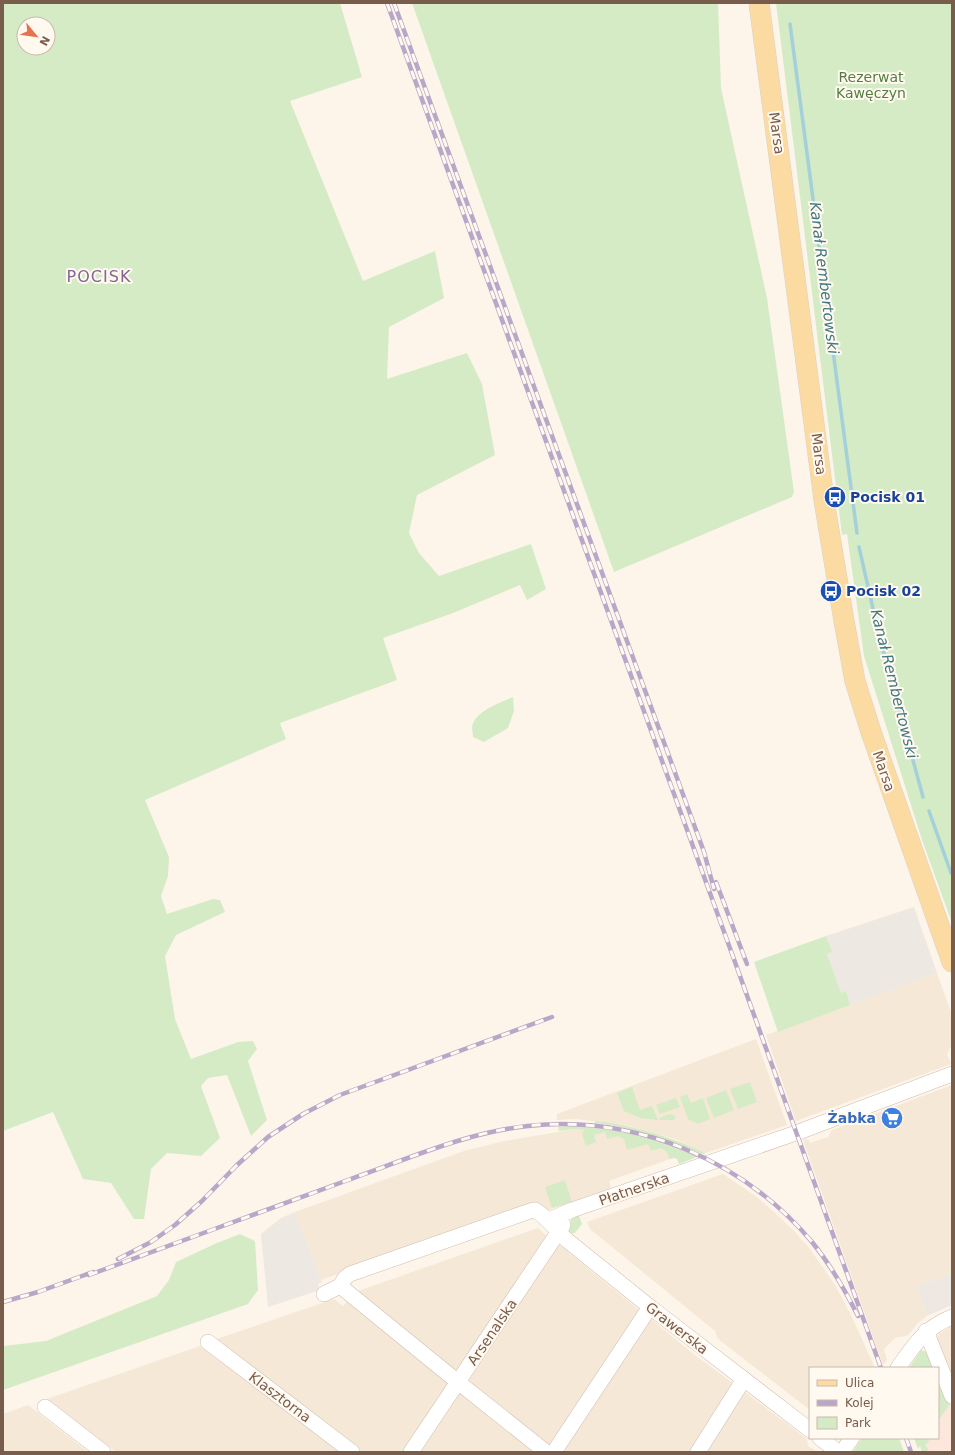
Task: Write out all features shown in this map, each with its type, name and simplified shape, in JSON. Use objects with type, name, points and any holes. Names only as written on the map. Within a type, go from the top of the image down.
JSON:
[{"type":"main road","name":"Marsa","points":[[760,3],[824,500],[855,681],[871,732],[952,962]]},
{"type":"street","name":"Płatnerska","points":[[549,1220],[572,1210],[796,1133],[952,1074]]},
{"type":"street","points":[[324,1294],[340,1286],[345,1278],[350,1274],[533,1210],[549,1220]]},
{"type":"street","name":"Arsenalska","points":[[411,1452],[559,1233],[572,1210]]},
{"type":"street","name":"Grawerska","points":[[549,1220],[559,1233],[650,1307],[809,1429]]},
{"type":"street","points":[[340,1286],[546,1452]]},
{"type":"street","points":[[554,1452],[650,1307]]},
{"type":"street","points":[[899,1367],[926,1331],[942,1321],[952,1317]]},
{"type":"street","points":[[926,1331],[952,1396]]},
{"type":"street","name":"Klasztorna","points":[[208,1342],[352,1452]]},
{"type":"street","points":[[698,1452],[744,1379]]},
{"type":"street","points":[[45,1407],[103,1452]]},
{"type":"street","points":[[821,1439],[838,1452]]},
{"type":"street","points":[[842,1452],[851,1439]]},
{"type":"shaded area","points":[[914,907],[937,973],[850,1005],[846,992],[841,993],[830,964],[827,954],[831,952],[826,936]]},
{"type":"shaded area","points":[[937,973],[952,1015],[952,1044],[947,1054],[951,1064],[796,1121],[766,1035]]},
{"type":"shaded area","points":[[756,1039],[787,1125],[706,1153],[675,1139],[629,1126],[576,1119],[557,1120],[557,1114]]},
{"type":"shaded area","points":[[952,1085],[952,1274],[917,1285],[927,1316],[918,1323],[908,1335],[896,1337],[884,1349],[887,1360],[883,1365],[803,1140],[808,1139],[810,1143],[828,1137],[832,1130]]},
{"type":"shaded area","points":[[575,1129],[603,1131],[675,1150],[679,1164],[677,1159],[670,1159],[609,1181],[611,1188],[543,1212],[540,1204],[321,1280],[295,1212],[464,1151],[500,1142]]},
{"type":"shaded area","points":[[723,1174],[757,1197],[794,1231],[810,1249],[835,1285],[851,1315],[875,1367],[809,1367],[809,1409],[718,1339],[715,1331],[590,1229],[587,1222]]},
{"type":"shaded area","points":[[295,1212],[322,1282],[318,1284],[320,1290],[268,1307],[261,1234],[281,1218]]},
{"type":"shaded area","points":[[538,1228],[548,1237],[457,1372],[358,1291]]},
{"type":"shaded area","points":[[557,1243],[639,1310],[549,1446],[466,1378]]},
{"type":"shaded area","points":[[952,1274],[952,1305],[927,1316],[917,1285]]},
{"type":"shaded area","points":[[334,1299],[343,1306],[348,1300],[450,1383],[405,1452],[362,1452],[214,1340]]},
{"type":"shaded area","points":[[651,1319],[691,1352],[734,1384],[690,1452],[563,1452]]},
{"type":"shaded area","points":[[952,1326],[952,1386],[936,1340],[939,1334]]},
{"type":"shaded area","points":[[200,1346],[340,1452],[116,1452],[47,1399]]},
{"type":"shaded area","points":[[458,1390],[535,1452],[417,1452]]},
{"type":"shaded area","points":[[745,1392],[807,1439],[808,1446],[817,1452],[706,1452]]},
{"type":"shaded area","points":[[951,1400],[952,1452],[922,1452],[925,1439],[939,1439],[939,1418]]},
{"type":"shaded area","points":[[28,1405],[88,1452],[3,1452],[3,1414]]},
{"type":"green space","points":[[3,3],[340,3],[362,77],[290,101],[363,281],[435,251],[444,298],[389,327],[387,379],[467,353],[482,384],[495,455],[417,495],[409,533],[419,553],[439,576],[531,544],[546,589],[527,600],[520,585],[453,613],[383,638],[397,680],[280,723],[286,739],[145,800],[169,857],[168,876],[161,896],[167,914],[213,899],[220,900],[225,912],[176,935],[165,956],[175,1019],[191,1059],[238,1042],[253,1041],[257,1049],[248,1061],[267,1120],[251,1136],[227,1075],[208,1078],[201,1086],[220,1138],[201,1156],[167,1153],[151,1169],[144,1219],[134,1219],[111,1183],[83,1179],[53,1112],[3,1131]]},
{"type":"green space","points":[[412,3],[718,3],[721,88],[767,298],[794,492],[792,497],[614,572]]},
{"type":"green space","name":"Rezerwat Kawęczyn","points":[[776,3],[952,3],[952,923],[922,840],[864,656],[847,534],[842,535]]},
{"type":"green space","points":[[513,697],[514,711],[508,728],[484,742],[473,737],[472,727],[478,716],[489,708]]},
{"type":"green space","points":[[826,936],[832,952],[827,954],[841,993],[846,991],[850,1005],[778,1032],[754,962]]},
{"type":"green space","points":[[750,1082],[757,1102],[738,1109],[730,1089]]},
{"type":"green space","points":[[632,1087],[640,1110],[652,1106],[658,1120],[640,1118],[624,1111],[617,1093]]},
{"type":"green space","points":[[726,1090],[734,1110],[714,1118],[706,1098]]},
{"type":"green space","points":[[687,1094],[691,1103],[703,1098],[710,1119],[698,1124],[688,1119],[680,1097]]},
{"type":"green space","points":[[676,1098],[680,1107],[660,1114],[656,1105]]},
{"type":"green space","points":[[670,1114],[676,1116],[674,1120],[660,1120],[659,1118]]},
{"type":"green space","points":[[595,1121],[624,1125],[652,1132],[706,1153],[702,1154],[650,1135],[595,1123]]},
{"type":"green space","points":[[572,1126],[605,1129],[637,1135],[668,1144],[699,1156],[679,1164],[677,1159],[670,1159],[666,1151],[660,1148],[651,1151],[648,1144],[627,1150],[624,1139],[618,1136],[607,1139],[605,1132],[594,1135],[596,1142],[586,1146],[582,1134],[584,1130],[575,1129],[559,1131],[558,1127]]},
{"type":"green space","points":[[565,1180],[572,1202],[552,1208],[545,1187]]},
{"type":"green space","points":[[578,1213],[582,1224],[575,1233],[570,1233],[570,1222]]},
{"type":"green space","points":[[240,1234],[255,1241],[258,1290],[248,1304],[3,1390],[3,1346],[46,1341],[157,1296],[169,1280],[176,1262]]},
{"type":"green space","points":[[921,1350],[926,1352],[929,1351],[937,1367],[910,1367]]},
{"type":"green space","points":[[939,1371],[952,1401],[952,1405],[950,1404],[939,1420]]},
{"type":"green space","points":[[861,1439],[899,1439],[904,1452],[853,1452]]},
{"type":"green space","points":[[914,1439],[930,1439],[925,1446],[928,1448],[927,1452],[922,1452],[920,1446],[918,1449]]},
{"type":"waterway","name":"Kanał Rembertowski","points":[[790,24],[857,533]]},
{"type":"waterway","name":"Kanał Rembertowski","points":[[859,547],[879,635],[923,797]]},
{"type":"waterway","name":"Kanał Rembertowski","points":[[929,811],[951,873]]},
{"type":"railway","points":[[387,3],[881,1367]]},
{"type":"railway","points":[[394,3],[704,852],[714,889]]},
{"type":"railway","points":[[716,882],[747,964]]},
{"type":"railway","points":[[118,1259],[151,1242],[175,1225],[268,1137],[303,1114],[340,1095],[552,1017]]},
{"type":"railway","points":[[89,1275],[459,1140],[505,1129],[568,1124],[608,1128],[647,1136],[684,1149],[720,1166],[754,1188],[784,1213],[812,1242],[837,1278],[858,1316]]},
{"type":"railway","points":[[3,1302],[38,1292],[93,1272]]},
{"type":"railway","points":[[906,1439],[911,1452]]},
{"type":"place","name":"Pocisk 01","points":[[835,497]]},
{"type":"place","name":"Pocisk 02","points":[[831,591]]},
{"type":"place","name":"Żabka","points":[[892,1118]]},
{"type":"district","name":"POCISK","points":[[99,276]]}]
